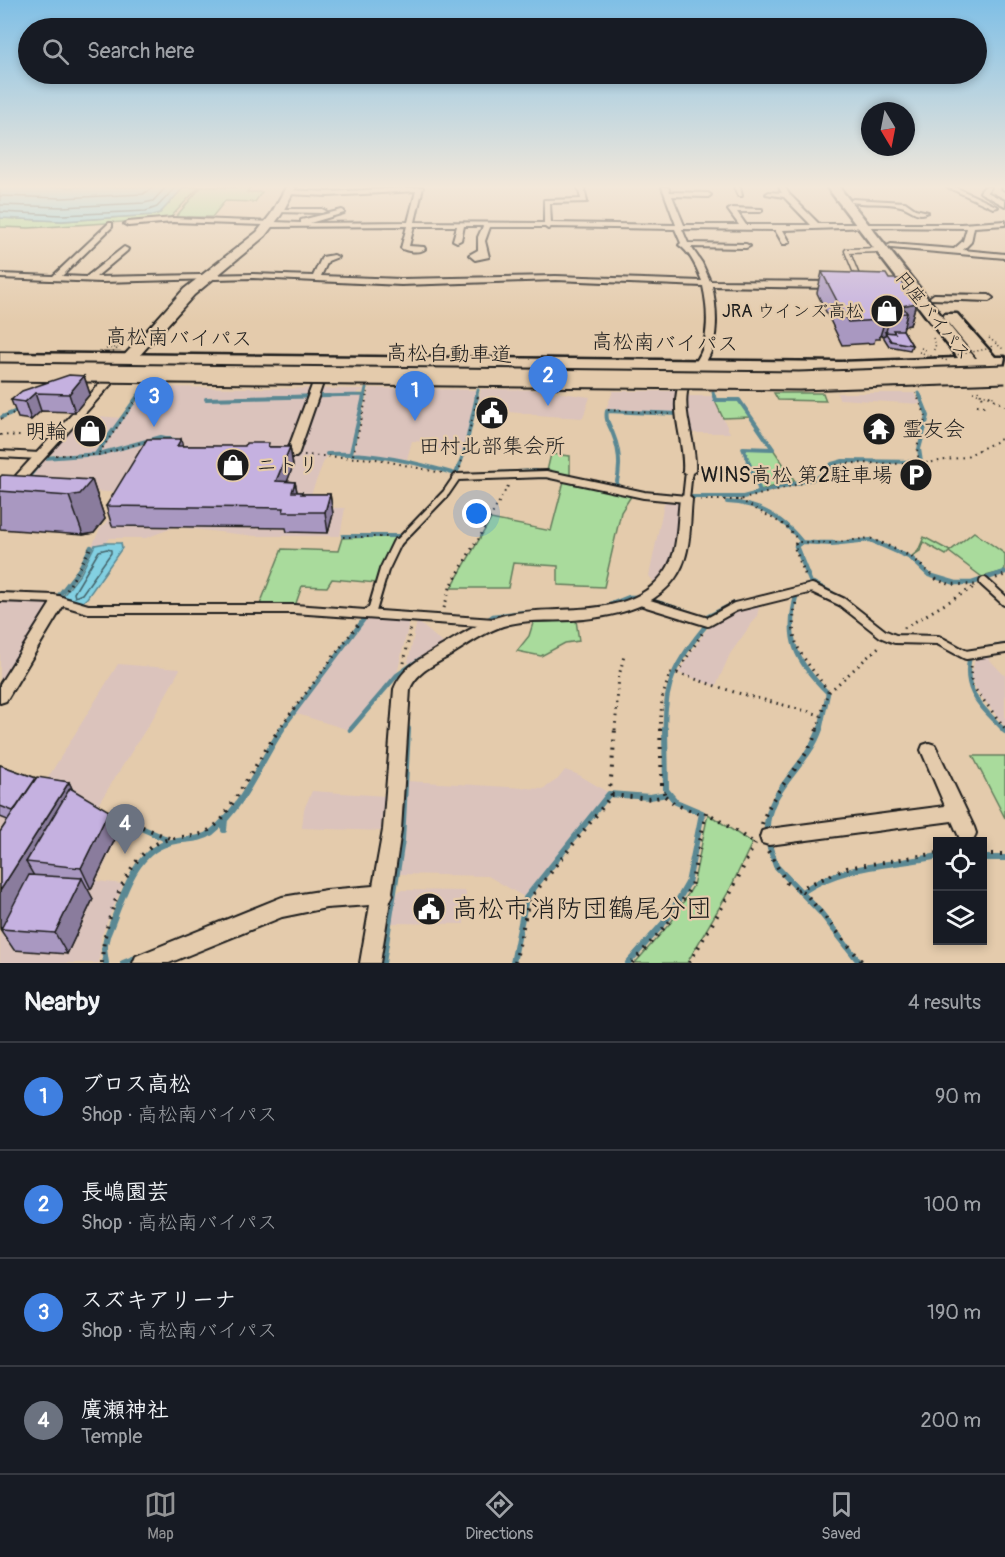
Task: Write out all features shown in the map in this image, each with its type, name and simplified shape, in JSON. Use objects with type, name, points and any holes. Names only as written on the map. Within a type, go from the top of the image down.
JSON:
[{"type":"highway","name":"円座バイパス","points":[[872,232],[1001,370]]},
{"type":"highway","name":"円座バイパス","points":[[886,248],[907,289],[971,364],[1001,370]]},
{"type":"highway","name":"高松南バイパス","points":[[0,358],[699,366],[887,367],[971,364]]},
{"type":"highway","points":[[0,363],[87,364],[129,360]]},
{"type":"highway","name":"高松自動車道","points":[[0,363],[796,372],[1001,370]]},
{"type":"highway","name":"高松南バイパス","points":[[0,374],[111,378],[878,384],[1001,370]]},
{"type":"highway","name":"高松自動車道","points":[[0,374],[799,381],[888,380],[1001,370]]},
{"type":"main road","points":[[111,378],[189,292],[252,243],[262,232]]},
{"type":"street","points":[[55,278],[102,232]]},
{"type":"street","points":[[408,232],[405,248],[421,249]]},
{"type":"street","points":[[457,240],[459,232]]},
{"type":"street","points":[[480,252],[483,232]]},
{"type":"street","points":[[681,232],[683,245],[697,262],[705,283],[712,317],[707,350],[699,366],[682,389],[683,414],[690,444],[689,471]]},
{"type":"street","points":[[780,232],[786,242]]},
{"type":"street","points":[[957,251],[967,242],[970,232]]},
{"type":"street","points":[[683,245],[746,246]]},
{"type":"street","points":[[886,248],[1005,256]]},
{"type":"street","points":[[89,279],[124,249]]},
{"type":"street","points":[[316,278],[326,259],[334,257]]},
{"type":"street","points":[[0,276],[89,279],[208,276],[401,282],[556,278],[839,285]]},
{"type":"street","points":[[851,286],[863,286]]},
{"type":"street","points":[[934,297],[988,298]]},
{"type":"street","points":[[0,500],[111,378]]},
{"type":"street","points":[[292,455],[320,380]]},
{"type":"street","points":[[370,963],[392,830],[402,689],[408,677],[423,664],[495,623],[530,616],[597,614],[637,601],[664,582],[675,567],[686,499]]},
{"type":"street","points":[[0,697],[59,601]]},
{"type":"street","points":[[929,750],[967,833]]},
{"type":"street","points":[[761,840],[957,813]]},
{"type":"street","points":[[143,963],[282,907],[326,899],[383,895]]},
{"type":"lane","points":[[863,286],[850,263],[847,250],[886,248]]},
{"type":"lane","points":[[0,454],[40,456]]},
{"type":"lane","points":[[369,612],[372,610],[388,563],[402,536],[432,508],[457,477],[514,473],[546,474],[644,495],[686,499],[689,471]]},
{"type":"lane","points":[[984,582],[1005,601]]},
{"type":"lane","points":[[637,601],[708,622],[735,607],[812,588],[842,602],[890,637],[902,640],[938,640],[962,654],[1005,649]]},
{"type":"lane","points":[[0,597],[25,596],[59,601],[88,609],[275,609],[369,612],[413,619],[495,623]]},
{"type":"path","points":[[989,338],[1005,350]]},
{"type":"path","points":[[106,349],[115,346]]},
{"type":"path","points":[[921,348],[926,350]]},
{"type":"path","points":[[946,357],[992,348],[1001,370]]},
{"type":"path","points":[[98,453],[148,384]]},
{"type":"path","points":[[352,455],[369,386]]},
{"type":"path","points":[[292,455],[352,455],[406,462],[457,477],[481,387]]},
{"type":"path","points":[[915,391],[926,416],[917,448],[920,464]]},
{"type":"path","points":[[973,392],[993,397],[1005,406]]},
{"type":"path","points":[[977,405],[985,406]]},
{"type":"path","points":[[1,419],[21,410]]},
{"type":"path","points":[[608,410],[683,414]]},
{"type":"path","points":[[0,435],[20,436]]},
{"type":"path","points":[[686,499],[740,500],[821,478],[839,464],[920,464],[965,457],[1005,437]]},
{"type":"path","points":[[40,456],[111,453],[162,438],[176,441]]},
{"type":"path","points":[[442,620],[450,588],[514,473]]},
{"type":"path","points":[[740,500],[786,526],[799,541],[830,543],[870,538],[912,556],[937,580],[949,584],[975,585]]},
{"type":"path","points":[[343,537],[402,536]]},
{"type":"path","points":[[799,541],[794,546],[796,555],[812,588]]},
{"type":"path","points":[[59,601],[90,557],[93,547],[91,547]]},
{"type":"path","points":[[829,692],[890,637],[975,585],[984,582]]},
{"type":"path","points":[[689,963],[761,840],[765,812],[773,793],[807,751],[828,691],[801,658],[792,638],[792,618],[800,591]]},
{"type":"path","points":[[102,963],[101,950],[107,926],[138,859],[146,850],[169,838],[209,832],[223,818],[285,719],[369,612]]},
{"type":"path","points":[[408,677],[404,664],[413,619]]},
{"type":"path","points":[[677,673],[708,626],[708,622]]},
{"type":"path","points":[[974,654],[969,675],[971,684],[1005,728]]},
{"type":"path","points":[[612,795],[610,790],[617,694],[624,656]]},
{"type":"path","points":[[705,816],[676,805],[665,796],[662,785],[661,699],[670,673],[677,673],[734,692],[821,714]]},
{"type":"path","points":[[612,795],[651,799],[665,796]]},
{"type":"path","points":[[515,963],[529,900],[612,795]]},
{"type":"path","points":[[106,812],[169,838]]},
{"type":"path","points":[[632,963],[671,920],[692,886],[706,812],[761,840],[774,867],[784,881],[796,890],[805,893],[863,963]]},
{"type":"path","points":[[796,890],[833,871],[863,863],[933,854]]},
{"type":"path","points":[[987,854],[1005,854]]},
{"type":"shaded area","name":"ニトリ","points":[[146,387],[366,389],[357,392],[356,396],[364,396],[350,453],[327,453],[306,507],[345,508],[340,536],[255,536],[175,527],[146,538],[110,538],[106,543],[92,546],[99,531],[125,498],[157,439],[177,439],[167,436],[150,438],[100,452]]},
{"type":"shaded area","points":[[369,388],[478,390],[464,450],[426,449],[428,442],[412,441],[407,459],[354,453]]},
{"type":"shaded area","points":[[481,389],[541,390],[590,397],[583,418],[549,416],[509,412],[507,402],[479,400]]},
{"type":"shaded area","points":[[613,391],[678,391],[678,413],[606,409]]},
{"type":"shaded area","points":[[837,393],[914,393],[921,404],[839,399]]},
{"type":"shaded area","points":[[686,396],[713,396],[730,433],[691,433]]},
{"type":"shaded area","points":[[84,415],[122,418],[96,453],[47,455]]},
{"type":"shaded area","points":[[154,441],[125,493],[21,487],[45,458],[100,455]]},
{"type":"shaded area","points":[[665,499],[681,501],[670,566],[654,582],[649,576]]},
{"type":"shaded area","points":[[0,599],[51,602],[0,684]]},
{"type":"shaded area","points":[[760,603],[757,616],[730,654],[716,686],[678,673],[704,633],[719,617]]},
{"type":"shaded area","points":[[368,615],[409,623],[397,674],[349,730],[294,713]]},
{"type":"shaded area","points":[[417,621],[444,644],[410,664],[408,662]]},
{"type":"shaded area","points":[[987,657],[1005,676],[1005,727],[977,691],[971,678],[975,658]]},
{"type":"shaded area","points":[[118,664],[180,669],[156,713],[96,808],[125,822],[97,881],[123,884],[101,937],[99,963],[0,963],[0,770],[44,784]]},
{"type":"shaded area","points":[[565,770],[579,775],[609,793],[526,898],[488,876],[398,874],[407,781],[543,789],[558,779]]},
{"type":"shaded area","points":[[312,791],[386,796],[381,831],[302,828],[304,809]]},
{"type":"shaded area","name":"高松市消防団鶴尾分団","points":[[400,890],[466,891],[464,924],[390,923],[395,896]]},
{"type":"green space","points":[[774,393],[823,393],[826,401],[778,400]]},
{"type":"green space","points":[[738,400],[750,417],[723,418],[715,401]]},
{"type":"green space","points":[[743,449],[773,449],[795,481],[760,490]]},
{"type":"green space","points":[[551,454],[570,456],[570,478],[547,471]]},
{"type":"green space","points":[[564,481],[633,493],[621,512],[604,587],[558,585],[558,566],[513,563],[508,588],[451,588],[491,519],[551,531]]},
{"type":"green space","points":[[974,532],[1005,554],[1005,571],[982,577],[949,552],[946,555],[923,542],[920,551],[912,556],[918,551],[924,537],[950,551]]},
{"type":"green space","points":[[399,536],[377,583],[332,579],[327,587],[302,586],[295,606],[259,607],[282,549],[338,551],[342,538]]},
{"type":"green space","points":[[534,620],[576,620],[579,641],[565,643],[541,656],[517,651],[529,636]]},
{"type":"green space","points":[[973,756],[1005,756],[1005,818]]},
{"type":"green space","points":[[708,814],[752,843],[729,891],[687,963],[635,963],[672,921],[693,886]]},
{"type":"water","points":[[121,543],[122,548],[87,598],[79,605],[62,597],[81,573],[95,545]]},
{"type":"building","points":[[822,272],[886,274],[889,279],[900,279],[916,303],[902,306],[907,313],[884,314],[886,317],[878,316],[880,320],[848,322]]},
{"type":"building","points":[[893,330],[903,330],[912,345],[891,341],[885,332],[895,333]]},
{"type":"building","points":[[69,375],[84,376],[69,394],[35,393],[25,402],[11,400],[22,391]]},
{"type":"building","points":[[147,439],[181,439],[177,446],[245,446],[246,443],[269,443],[268,447],[290,447],[276,481],[295,482],[292,492],[330,494],[325,512],[283,512],[284,508],[106,506]]},
{"type":"building","points":[[2,475],[92,480],[80,494],[69,496],[0,491]]},
{"type":"building","points":[[0,765],[36,778],[13,811],[0,806]]},
{"type":"building","points":[[37,777],[69,782],[0,891],[0,832]]},
{"type":"building","points":[[70,788],[109,811],[81,868],[26,862]]},
{"type":"building","points":[[29,875],[82,878],[55,933],[1,929]]},
{"type":"waterway","points":[[137,397],[144,387]]},
{"type":"waterway","points":[[364,395],[366,388]]},
{"type":"waterway","points":[[476,397],[478,390]]},
{"type":"waterway","points":[[713,392],[714,397]]},
{"type":"waterway","points":[[919,393],[921,397]]},
{"type":"waterway","points":[[269,397],[364,395]]},
{"type":"waterway","points":[[96,454],[138,396]]},
{"type":"waterway","points":[[206,399],[329,396]]},
{"type":"waterway","points":[[351,453],[364,396]]},
{"type":"waterway","points":[[456,474],[465,450],[477,396]]},
{"type":"waterway","points":[[714,396],[715,400],[739,400],[773,449],[743,448],[760,491]]},
{"type":"waterway","points":[[686,497],[743,497],[819,477],[832,464],[843,461],[921,462],[919,449],[928,416],[920,396]]},
{"type":"waterway","points":[[2,417],[19,410]]},
{"type":"waterway","points":[[616,486],[619,473],[618,453],[607,420],[607,411],[678,414]]},
{"type":"waterway","points":[[44,458],[99,454],[161,437],[179,441]]},
{"type":"waterway","points":[[327,454],[394,459],[459,475]]},
{"type":"waterway","points":[[27,479],[39,464]]},
{"type":"waterway","points":[[494,473],[537,471]]},
{"type":"waterway","points":[[612,485],[616,486]]},
{"type":"waterway","points":[[616,486],[628,489]]},
{"type":"waterway","points":[[727,502],[749,505],[769,513],[795,533],[802,542]]},
{"type":"waterway","points":[[343,536],[406,536]]},
{"type":"waterway","points":[[802,542],[831,544],[870,540],[881,545]]},
{"type":"waterway","points":[[798,545],[802,542]]},
{"type":"waterway","points":[[800,543],[796,546],[811,583]]},
{"type":"waterway","points":[[819,543],[839,543]]},
{"type":"waterway","points":[[877,543],[911,558],[929,575],[956,583],[972,583],[1005,572]]},
{"type":"waterway","points":[[57,598],[79,570],[91,547]]},
{"type":"waterway","points":[[804,587],[813,583],[832,593]]},
{"type":"waterway","points":[[797,593],[792,623],[795,648],[807,670],[828,693],[820,730]]},
{"type":"waterway","points":[[604,607],[629,597],[640,597]]},
{"type":"waterway","points":[[647,599],[691,613]]},
{"type":"waterway","points":[[701,617],[705,618],[735,603]]},
{"type":"waterway","points":[[486,621],[493,616],[525,612]]},
{"type":"waterway","points":[[281,730],[367,615]]},
{"type":"waterway","points":[[665,729],[667,698],[674,672],[688,648],[708,623]]},
{"type":"waterway","points":[[968,652],[1005,645]]},
{"type":"waterway","points":[[970,655],[969,679],[975,697],[1004,730]]},
{"type":"waterway","points":[[350,730],[397,675],[420,659]]},
{"type":"waterway","points":[[407,730],[408,719]]},
{"type":"waterway","points":[[106,963],[104,949],[107,936],[129,882],[145,857],[168,843],[196,839],[212,832],[242,797],[282,729]]},
{"type":"waterway","points":[[383,963],[402,840],[408,729]]},
{"type":"waterway","points":[[628,963],[668,918],[688,883],[702,813],[676,802],[666,790],[665,729]]},
{"type":"waterway","points":[[767,835],[772,805],[806,756],[820,729]]},
{"type":"waterway","points":[[513,963],[526,898],[609,794],[650,797],[667,794]]},
{"type":"waterway","points":[[224,830],[225,819]]},
{"type":"waterway","points":[[125,821],[164,838],[165,841]]},
{"type":"waterway","points":[[768,842],[776,866],[821,913],[860,963]]},
{"type":"waterway","points":[[802,892],[834,876],[851,871],[933,857]]},
{"type":"waterway","points":[[987,858],[1005,858]]},
{"type":"waterway","points":[[123,963],[138,957]]},
{"type":"place","name":"JRA ウインズ高松","points":[[887,311]]},
{"type":"place","name":"長嶋園芸","points":[[548,406]]},
{"type":"place","name":"田村北部集会所","points":[[492,413]]},
{"type":"place","name":"ブロス高松","points":[[415,421]]},
{"type":"place","name":"スズキアリーナ","points":[[154,427]]},
{"type":"place","name":"霊友会","points":[[879,429]]},
{"type":"place","name":"明輪","points":[[90,431]]},
{"type":"place","name":"ニトリ","points":[[233,465]]},
{"type":"place","name":"WINS高松 第2駐車場","points":[[916,475]]},
{"type":"place","name":"廣瀬神社","points":[[125,854]]},
{"type":"place","name":"高松市消防団鶴尾分団","points":[[429,909]]}]
